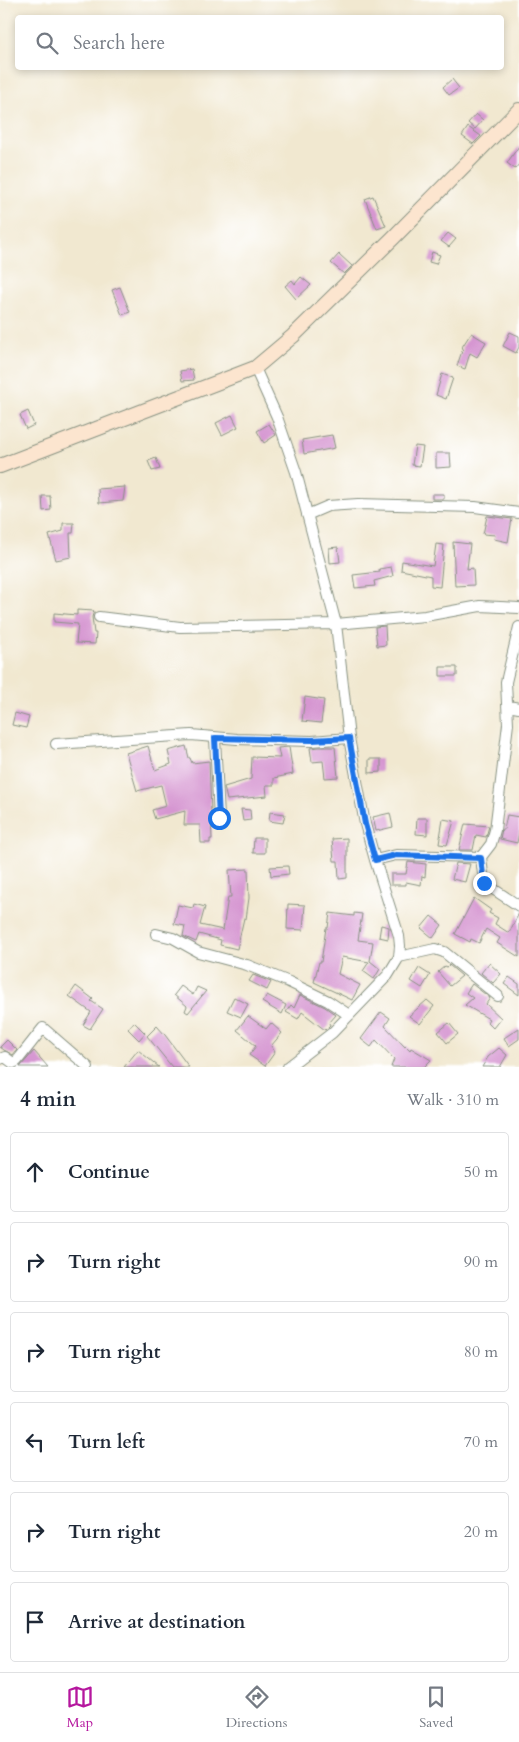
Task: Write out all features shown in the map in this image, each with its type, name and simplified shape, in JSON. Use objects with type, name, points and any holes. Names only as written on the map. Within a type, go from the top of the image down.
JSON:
[{"type":"street","points":[[0,466],[255,368],[293,336],[519,110]]},
{"type":"street","points":[[255,368],[277,417],[296,472],[336,624],[349,738],[365,824],[399,936],[400,946],[399,956],[388,975],[332,1033],[288,1067]]},
{"type":"street","points":[[307,515],[328,506],[358,504],[474,507],[519,513]]},
{"type":"street","points":[[99,617],[180,627],[336,624],[425,616],[480,606],[519,608]]},
{"type":"street","points":[[519,627],[506,682],[508,724],[495,830],[491,844],[481,858],[484,883],[519,906]]},
{"type":"street","points":[[508,706],[519,708]]},
{"type":"street","points":[[56,744],[192,735],[215,738],[312,740],[349,738]]},
{"type":"street","points":[[215,738],[219,818]]},
{"type":"street","points":[[375,860],[396,855],[481,858]]},
{"type":"street","points":[[156,934],[173,938],[198,952],[247,966],[288,982],[328,1001],[349,1015]]},
{"type":"street","points":[[399,956],[435,949],[444,952],[498,996]]},
{"type":"street","points":[[0,1059],[4,1057],[13,1063],[17,1061],[43,1028],[88,1067]]},
{"type":"building","points":[[452,79],[459,88],[449,95],[443,87]]},
{"type":"building","points":[[476,114],[483,120],[475,129],[468,123]]},
{"type":"building","points":[[468,127],[481,136],[473,144],[462,136]]},
{"type":"building","points":[[519,146],[519,164],[515,169],[507,163]]},
{"type":"building","points":[[373,196],[386,226],[377,229],[365,199]]},
{"type":"building","points":[[448,233],[456,239],[449,247],[441,241]]},
{"type":"building","points":[[432,252],[440,255],[436,264],[429,262]]},
{"type":"building","points":[[339,254],[352,266],[344,274],[331,263]]},
{"type":"building","points":[[301,277],[311,285],[296,299],[285,286],[292,280],[295,284]]},
{"type":"building","points":[[120,287],[130,312],[122,315],[112,290]]},
{"type":"building","points":[[510,332],[519,336],[519,347],[516,353],[503,346]]},
{"type":"building","points":[[471,333],[486,342],[477,357],[470,353],[465,369],[457,366],[462,347]]},
{"type":"building","points":[[192,369],[194,380],[182,381],[180,371]]},
{"type":"building","points":[[442,374],[453,378],[446,399],[436,395]]},
{"type":"building","points":[[28,411],[34,425],[26,429],[20,415]]},
{"type":"building","points":[[232,415],[238,427],[222,435],[216,423]]},
{"type":"building","points":[[269,424],[276,435],[264,443],[257,431]]},
{"type":"building","points":[[332,435],[335,448],[304,454],[302,440]]},
{"type":"building","points":[[415,446],[423,447],[420,466],[412,465]]},
{"type":"building","points":[[436,453],[450,453],[451,467],[436,468]]},
{"type":"building","points":[[156,458],[160,469],[152,471],[148,461]]},
{"type":"building","points":[[125,487],[123,501],[99,503],[98,489]]},
{"type":"building","points":[[432,494],[444,494],[444,499],[432,499]]},
{"type":"building","points":[[42,496],[50,496],[51,510],[43,511]]},
{"type":"building","points":[[487,516],[512,519],[508,542],[494,539],[495,535],[483,534]]},
{"type":"building","points":[[63,523],[74,523],[73,533],[70,533],[71,557],[56,560],[49,535],[63,531]]},
{"type":"building","points":[[453,542],[470,544],[467,569],[473,568],[474,585],[455,586]]},
{"type":"building","points":[[436,544],[444,545],[440,587],[431,586],[431,576],[401,570],[402,561],[433,566]]},
{"type":"building","points":[[338,547],[340,562],[330,563],[329,548]]},
{"type":"building","points":[[391,567],[393,576],[374,581],[375,586],[355,588],[353,575],[380,572],[379,569]]},
{"type":"building","points":[[77,610],[94,611],[92,617],[94,633],[96,633],[95,644],[76,643],[78,624],[54,622],[54,613],[77,615]]},
{"type":"building","points":[[385,626],[386,645],[377,646],[375,627]]},
{"type":"building","points":[[440,667],[457,667],[457,676],[440,676]]},
{"type":"building","points":[[305,697],[324,700],[321,723],[302,721]]},
{"type":"building","points":[[15,713],[29,717],[26,728],[12,725]]},
{"type":"building","points":[[148,746],[155,770],[171,764],[168,751],[186,746],[192,763],[209,761],[212,839],[210,839],[210,843],[201,843],[200,825],[184,825],[185,811],[155,819],[152,810],[166,806],[161,785],[137,791],[126,753]]},
{"type":"building","points":[[289,747],[293,774],[274,778],[274,785],[266,785],[267,796],[227,800],[224,787],[251,779],[252,757],[280,758],[278,748]]},
{"type":"building","points":[[335,747],[338,777],[325,778],[323,761],[312,762],[310,748]]},
{"type":"building","points":[[369,759],[381,759],[381,772],[369,773]]},
{"type":"building","points":[[241,809],[250,810],[251,820],[243,821]]},
{"type":"building","points":[[270,812],[285,814],[283,823],[269,821]]},
{"type":"building","points":[[390,813],[393,827],[376,831],[373,817]]},
{"type":"building","points":[[507,815],[519,817],[517,843],[500,839]]},
{"type":"building","points":[[417,818],[427,818],[427,835],[416,834]]},
{"type":"building","points":[[443,819],[454,821],[447,845],[439,844]]},
{"type":"building","points":[[465,824],[489,826],[486,837],[476,835],[473,850],[459,850]]},
{"type":"building","points":[[254,838],[265,838],[265,853],[253,853]]},
{"type":"building","points":[[347,838],[347,878],[339,879],[338,861],[334,861],[332,839]]},
{"type":"building","points":[[408,862],[426,864],[425,877],[422,876],[421,885],[406,882],[406,885],[391,885],[391,874],[406,874]]},
{"type":"building","points":[[456,863],[470,864],[465,882],[452,879]]},
{"type":"building","points":[[288,866],[289,874],[271,876],[270,867]]},
{"type":"building","points":[[248,869],[249,898],[246,919],[244,918],[237,949],[220,945],[221,940],[199,934],[196,942],[183,936],[185,926],[174,924],[178,905],[193,908],[194,904],[205,907],[200,925],[223,930],[228,897],[231,897],[229,870]]},
{"type":"building","points":[[474,898],[491,910],[489,913],[498,918],[495,924],[509,933],[519,913],[519,957],[497,943],[500,938],[486,929],[479,943],[471,939],[470,942],[455,934]]},
{"type":"building","points":[[288,904],[305,905],[303,930],[287,929]]},
{"type":"building","points":[[330,913],[354,916],[354,913],[362,914],[358,940],[373,942],[370,961],[380,969],[374,979],[363,971],[369,962],[342,957],[338,974],[360,985],[352,1000],[314,982],[319,962],[321,962]]},
{"type":"building","points":[[431,916],[442,925],[433,938],[421,928]]},
{"type":"building","points":[[381,925],[389,927],[388,939],[379,937]]},
{"type":"building","points":[[489,963],[501,974],[493,983],[481,973]]},
{"type":"building","points":[[449,965],[462,976],[450,986],[438,972]]},
{"type":"building","points":[[419,968],[430,975],[422,988],[411,981]]},
{"type":"building","points":[[253,975],[271,982],[267,990],[249,981]]},
{"type":"building","points":[[509,977],[519,984],[519,995],[504,984]]},
{"type":"building","points":[[472,984],[490,998],[486,1004],[501,1018],[493,1028],[487,1022],[489,1019],[465,1005],[473,998],[466,993]]},
{"type":"building","points":[[76,986],[93,999],[91,1001],[103,1009],[90,1029],[83,1025],[91,1012],[69,996]]},
{"type":"building","points":[[181,986],[193,995],[197,987],[206,991],[188,1013],[185,1011],[187,1006],[174,995]]},
{"type":"building","points":[[267,995],[286,1005],[282,1014],[262,1002]]},
{"type":"building","points":[[300,995],[325,1007],[336,1015],[325,1030],[302,1012],[298,1019],[286,1012],[291,1005],[294,1008]]},
{"type":"building","points":[[234,997],[248,1004],[241,1017],[227,1011]]},
{"type":"building","points":[[427,1000],[434,1006],[420,1024],[409,1016]]},
{"type":"building","points":[[381,1012],[390,1018],[385,1026],[405,1047],[410,1050],[411,1048],[431,1060],[424,1067],[391,1067],[394,1059],[376,1040],[371,1047],[361,1039]]},
{"type":"building","points":[[248,1016],[266,1029],[271,1023],[282,1033],[271,1046],[275,1052],[265,1066],[249,1055],[256,1046],[237,1030]]},
{"type":"building","points":[[134,1022],[145,1033],[139,1040],[128,1029]]},
{"type":"building","points":[[449,1023],[458,1034],[447,1043],[438,1032]]},
{"type":"building","points":[[157,1026],[189,1067],[172,1067],[147,1036]]},
{"type":"building","points":[[519,1028],[519,1039],[509,1046],[504,1038]]},
{"type":"building","points":[[7,1040],[17,1050],[13,1055],[0,1047]]},
{"type":"building","points":[[499,1048],[507,1055],[500,1067],[482,1067],[488,1057]]},
{"type":"building","points":[[138,1050],[159,1067],[124,1067]]},
{"type":"building","points":[[34,1051],[48,1067],[20,1067]]},
{"type":"route","points":[[219,818],[215,738],[237,740],[349,738],[365,824],[375,860],[396,855],[481,858],[484,883]]}]
